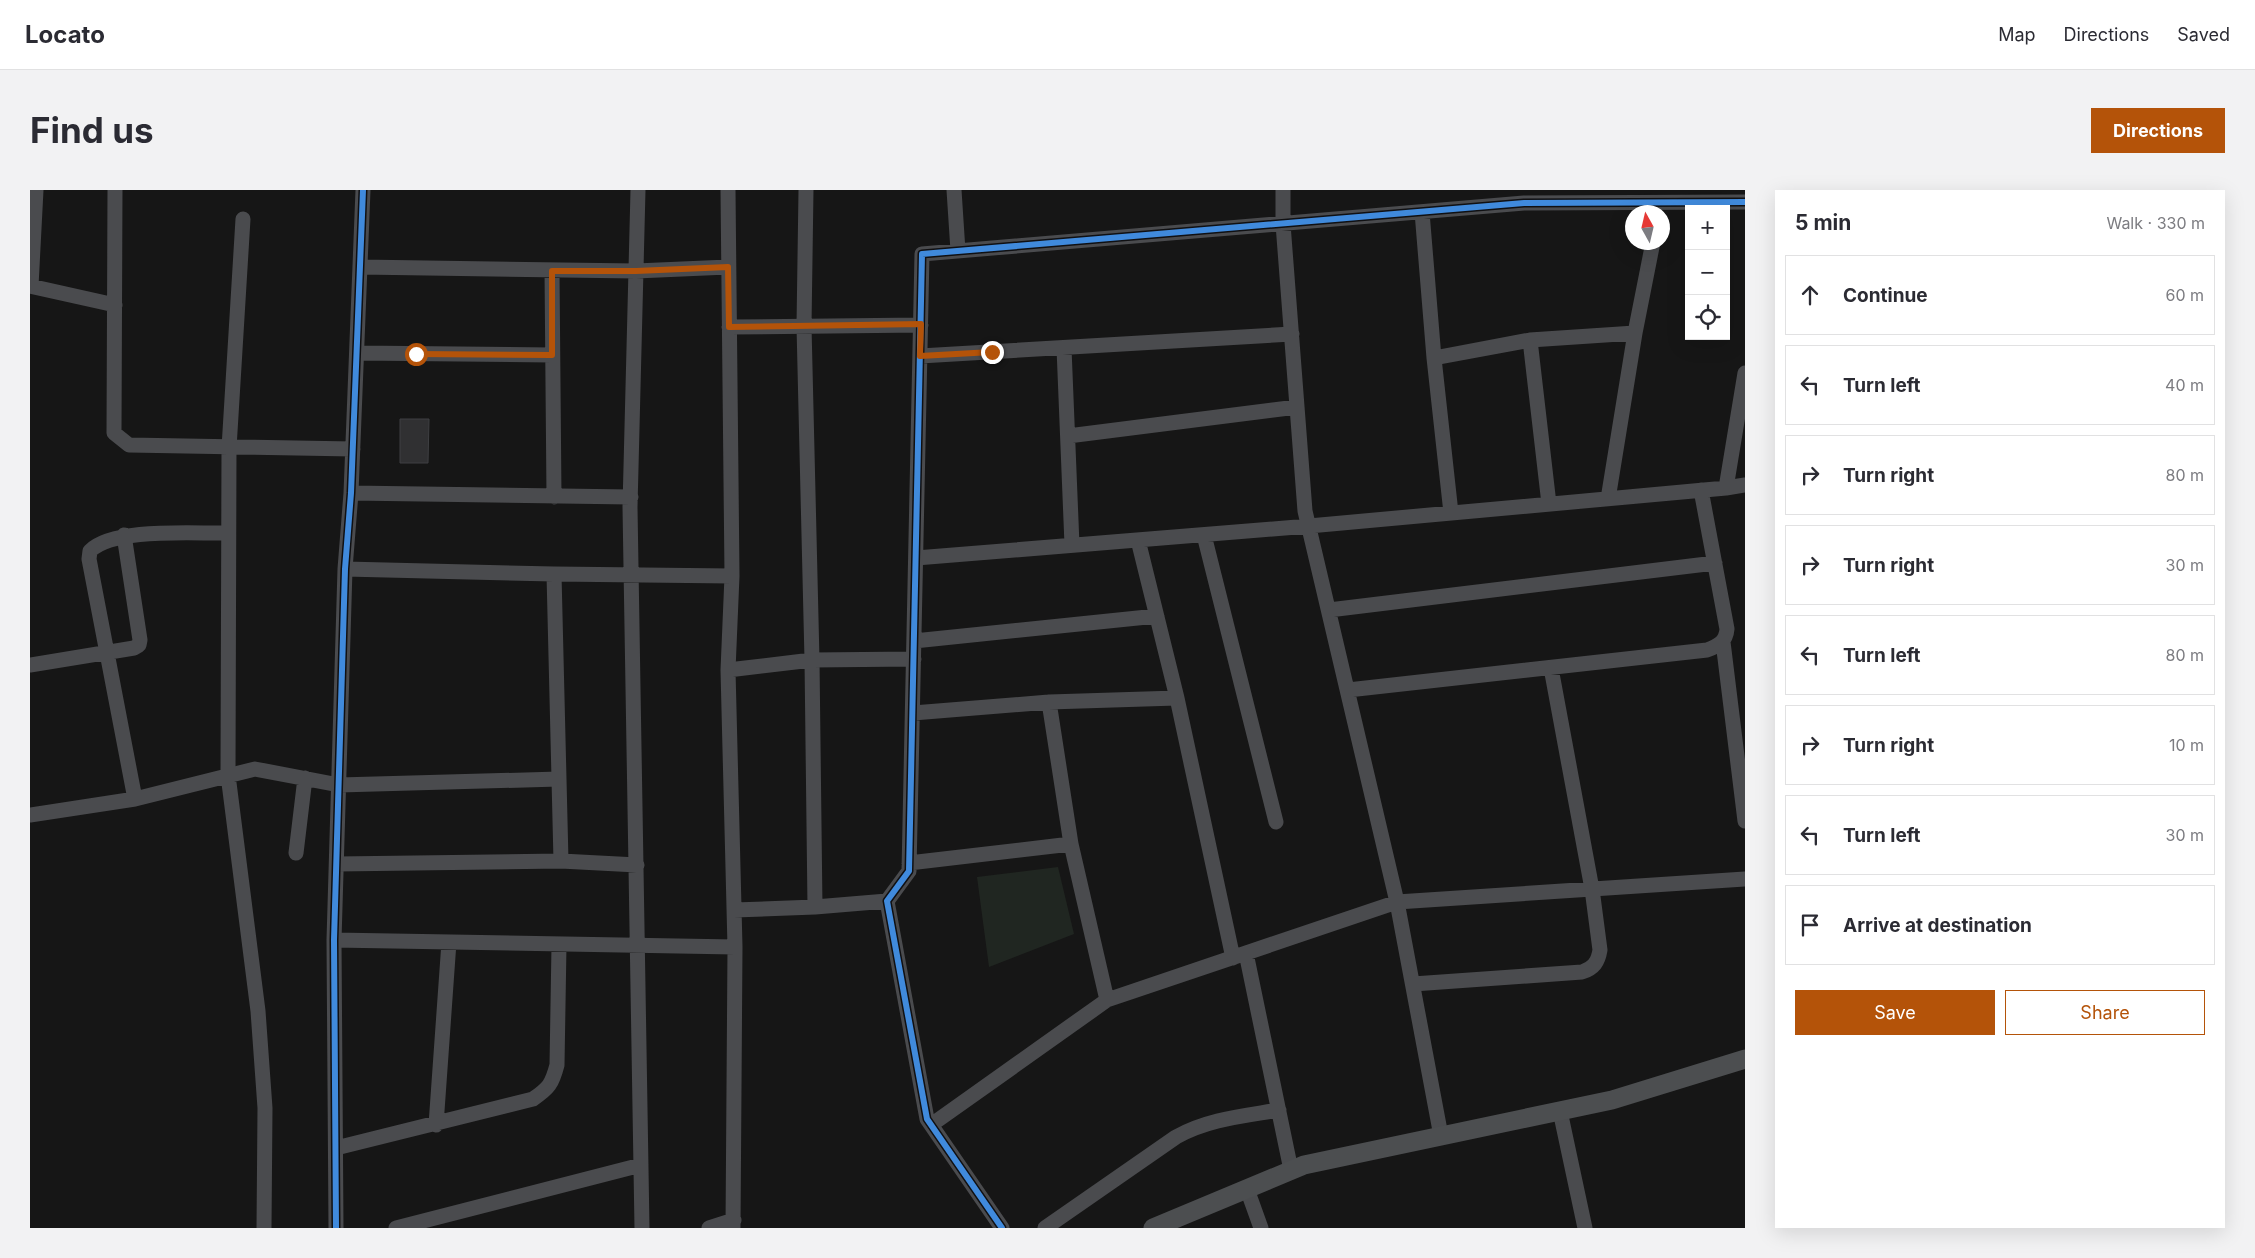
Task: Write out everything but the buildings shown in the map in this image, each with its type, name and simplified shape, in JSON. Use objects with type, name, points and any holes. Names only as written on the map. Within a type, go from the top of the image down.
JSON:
[{"type":"main road","points":[[1153,1228],[1304,1165],[1612,1100],[1745,1059]]},
{"type":"street","points":[[36,190],[31,286],[115,305]]},
{"type":"street","points":[[115,190],[114,433],[130,445],[353,449]]},
{"type":"street","points":[[336,1228],[334,940],[346,569],[352,493],[363,190]]},
{"type":"street","points":[[638,190],[631,497],[642,1228]]},
{"type":"street","points":[[709,1228],[734,1224],[735,947],[728,670],[732,576],[728,190]]},
{"type":"street","points":[[806,190],[804,326],[812,660],[815,908]]},
{"type":"street","points":[[954,190],[958,251]]},
{"type":"street","points":[[1283,190],[1283,224],[1305,511],[1397,902],[1441,1136]]},
{"type":"street","points":[[1002,1228],[927,1120],[887,901],[909,871],[922,254],[1422,212],[1542,197],[1660,202],[1745,202]]},
{"type":"street","points":[[1422,212],[1434,358],[1451,513]]},
{"type":"street","points":[[243,219],[229,448],[228,775],[258,1011],[265,1108],[264,1228]]},
{"type":"street","points":[[1608,499],[1635,333],[1651,250]]},
{"type":"street","points":[[360,267],[552,271],[636,271],[728,267]]},
{"type":"street","points":[[552,271],[554,497]]},
{"type":"street","points":[[729,327],[921,324]]},
{"type":"street","points":[[1434,358],[1530,340],[1635,333]]},
{"type":"street","points":[[920,356],[1292,334]]},
{"type":"street","points":[[1530,340],[1549,504]]},
{"type":"street","points":[[1064,348],[1072,545]]},
{"type":"street","points":[[357,353],[552,355]]},
{"type":"street","points":[[1726,488],[1745,373]]},
{"type":"street","points":[[1068,436],[1297,407]]},
{"type":"street","points":[[916,558],[1309,526],[1745,485]]},
{"type":"street","points":[[1701,490],[1727,629],[1723,642],[1745,821]]},
{"type":"street","points":[[352,493],[631,497]]},
{"type":"street","points":[[135,799],[89,559],[90,551],[99,544],[124,535],[228,533]]},
{"type":"street","points":[[1204,534],[1276,822]]},
{"type":"street","points":[[30,666],[134,648],[140,642],[124,535]]},
{"type":"street","points":[[1138,540],[1239,955],[1279,1110],[1291,1170]]},
{"type":"street","points":[[1329,610],[1715,564]]},
{"type":"street","points":[[346,569],[632,576],[732,576]]},
{"type":"street","points":[[554,574],[561,861]]},
{"type":"street","points":[[914,641],[1157,616]]},
{"type":"street","points":[[1348,690],[1707,650],[1723,642]]},
{"type":"street","points":[[728,670],[812,660],[914,658]]},
{"type":"street","points":[[1413,984],[1582,972],[1590,970],[1596,964],[1600,950],[1592,889],[1551,668]]},
{"type":"street","points":[[913,713],[1049,702],[1177,698]]},
{"type":"street","points":[[1049,702],[1071,844],[1107,1000]]},
{"type":"street","points":[[30,815],[135,799],[255,769],[339,785],[559,779]]},
{"type":"street","points":[[296,853],[305,778]]},
{"type":"street","points":[[909,863],[1071,844]]},
{"type":"street","points":[[336,864],[561,861],[637,865]]},
{"type":"street","points":[[931,1125],[1107,1000],[1397,902],[1745,879]]},
{"type":"street","points":[[734,910],[815,908],[887,901]]},
{"type":"street","points":[[334,940],[639,947],[735,947]]},
{"type":"street","points":[[436,1125],[449,942]]},
{"type":"street","points":[[336,1148],[436,1125],[533,1099],[546,1090],[553,1081],[557,1065],[559,945]]},
{"type":"street","points":[[1044,1228],[1176,1137],[1192,1128],[1208,1122],[1279,1110]]},
{"type":"street","points":[[1560,1111],[1585,1228]]},
{"type":"street","points":[[396,1228],[641,1165]]},
{"type":"street","points":[[1246,1189],[1261,1228]]},
{"type":"shaded area","points":[[1058,867],[1074,934],[989,967],[977,877]]},
{"type":"cycle path","points":[[336,1228],[334,940],[345,569],[351,493],[363,190]]},
{"type":"cycle path","points":[[1002,1228],[927,1119],[887,901],[909,871],[922,254],[1524,203],[1745,202]]},
{"type":"route","points":[[416,354],[552,355],[552,271],[636,271],[728,267],[729,327],[921,324],[920,356],[992,352]]}]
